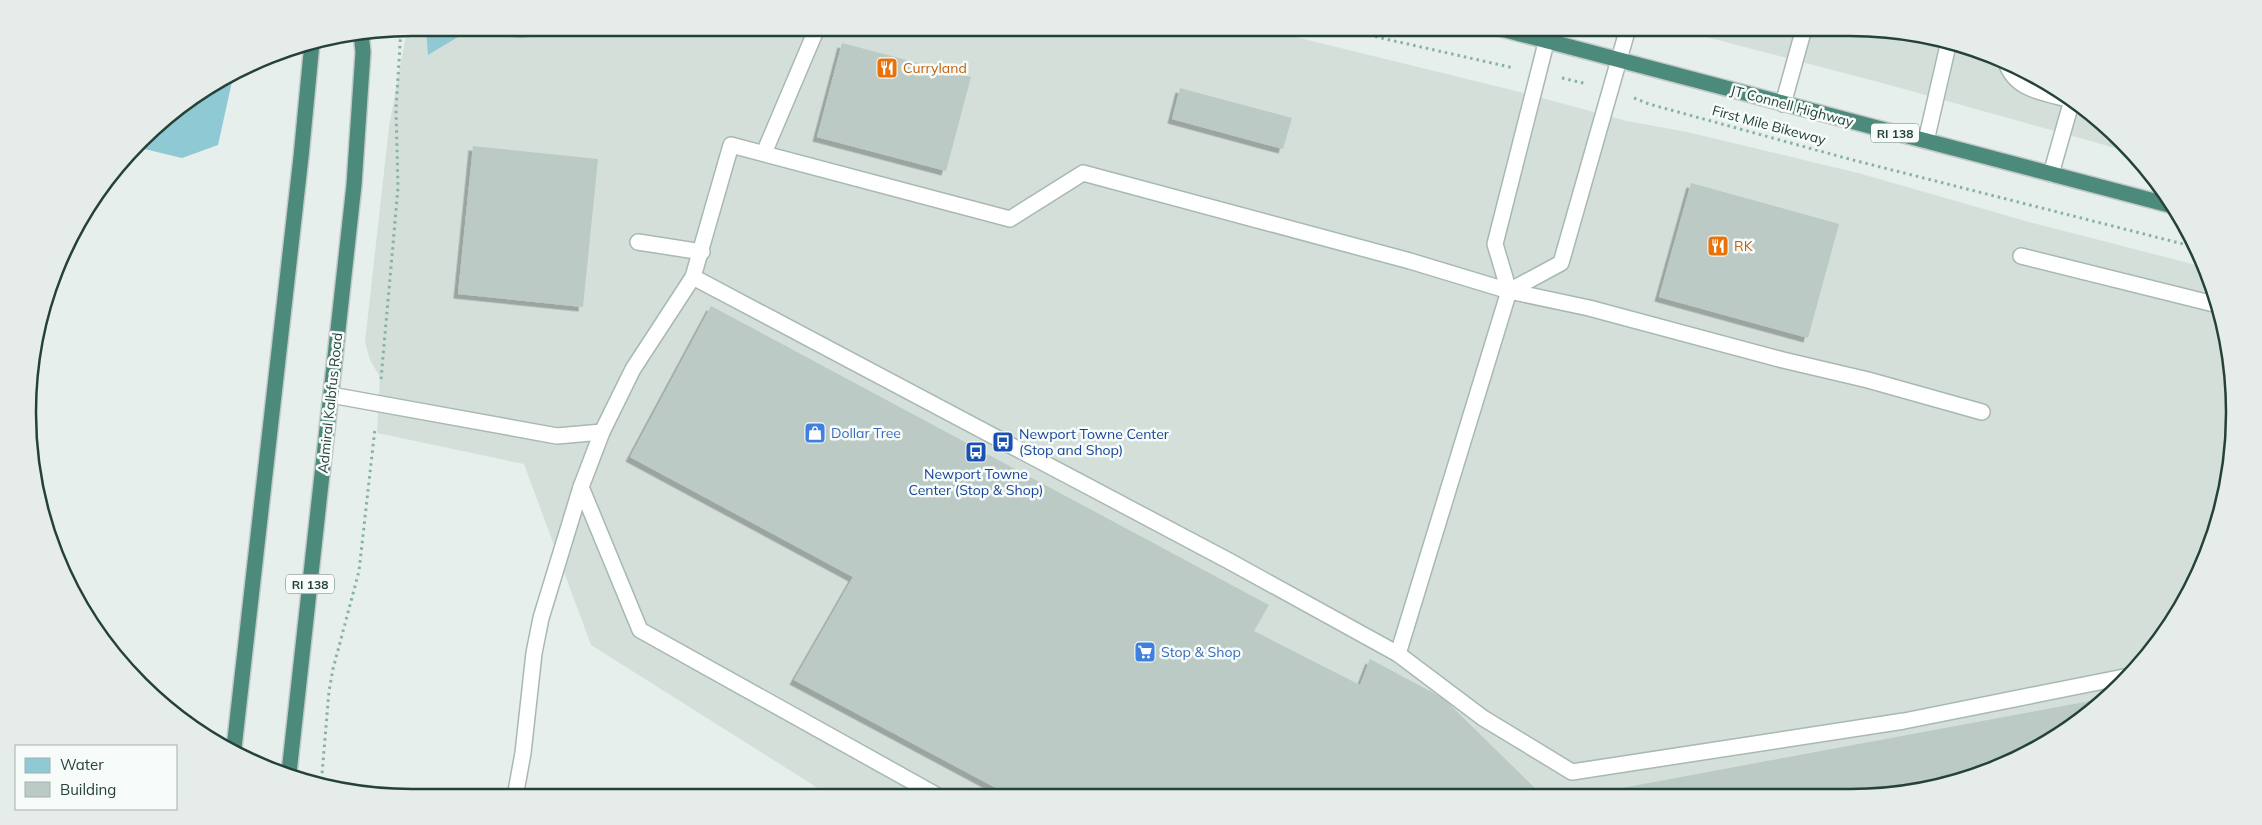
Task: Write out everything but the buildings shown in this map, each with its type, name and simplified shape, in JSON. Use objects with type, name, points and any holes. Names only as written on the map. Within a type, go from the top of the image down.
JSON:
[{"type":"highway","name":"JT Connell Highway","points":[[1546,36],[1618,60],[2162,203]]},
{"type":"highway","name":"Admiral Kalbfus Road","points":[[290,768],[354,185],[363,52],[362,39]]},
{"type":"highway","name":"RI 138","points":[[363,52],[367,39]]},
{"type":"highway","points":[[234,744],[301,157],[311,50]]},
{"type":"lane","points":[[764,153],[814,36]]},
{"type":"lane","points":[[1398,654],[1509,291],[1495,244],[1539,73],[1540,36]]},
{"type":"lane","points":[[1509,291],[1561,263],[1612,89],[1626,36]]},
{"type":"lane","points":[[1783,104],[1802,36]]},
{"type":"lane","points":[[1926,141],[1948,49]]},
{"type":"lane","points":[[2010,73],[2016,81],[2026,88],[2050,94]]},
{"type":"lane","points":[[2050,174],[2070,108]]},
{"type":"lane","points":[[516,789],[524,754],[528,700],[537,636],[558,556],[581,487],[602,432],[634,369],[693,277],[702,252],[731,145],[1010,219],[1083,173],[1410,261],[1509,291],[1589,308],[1784,360],[1868,380],[1982,412]]},
{"type":"lane","points":[[638,242],[702,252]]},
{"type":"lane","points":[[2021,256],[2209,303]]},
{"type":"lane","points":[[693,277],[1229,561],[1398,654],[1483,718],[1572,772],[1904,721],[2116,679]]},
{"type":"lane","points":[[331,394],[557,436],[602,432]]},
{"type":"lane","points":[[581,487],[640,630],[925,789]]},
{"type":"path","points":[[380,382],[398,188],[396,108],[401,36]]},
{"type":"path","name":"First Mile Bikeway","points":[[1373,36],[1612,89],[1649,104],[1849,159],[2186,245]]},
{"type":"path","points":[[322,778],[329,691],[359,571],[374,434]]},
{"type":"shaded area","points":[[407,36],[412,36],[1292,36],[1520,92],[1627,121],[1687,132],[1858,173],[2029,222],[2195,265],[2206,292],[2219,339],[2225,388],[2226,412],[2223,462],[2213,510],[2197,556],[2175,601],[2148,642],[2116,679],[2079,711],[2016,750],[1970,769],[1923,782],[1899,786],[1850,789],[819,789],[591,645],[524,464],[377,433],[380,377],[370,360],[365,342],[389,127]]},
{"type":"shaded area","points":[[1703,36],[1874,37],[1899,39],[1947,49],[1993,65],[2038,87],[2079,114],[2110,140],[2108,146],[1886,84]]},
{"type":"green space","points":[[2110,140],[2118,149],[2108,146]]},
{"type":"water","points":[[427,36],[460,36],[428,55]]},
{"type":"water","points":[[492,36],[542,36],[521,38]]},
{"type":"water","points":[[232,83],[218,145],[182,158],[144,149],[183,114]]},
{"type":"place","name":"Curryland","points":[[887,68]]},
{"type":"place","name":"RK","points":[[1718,246]]},
{"type":"place","name":"Dollar Tree","points":[[815,433]]},
{"type":"place","name":"Newport Towne Center (Stop and Shop)","points":[[1003,442]]},
{"type":"place","name":"Newport Towne Center (Stop & Shop)","points":[[976,452]]},
{"type":"place","name":"Stop & Shop","points":[[1145,652]]}]
